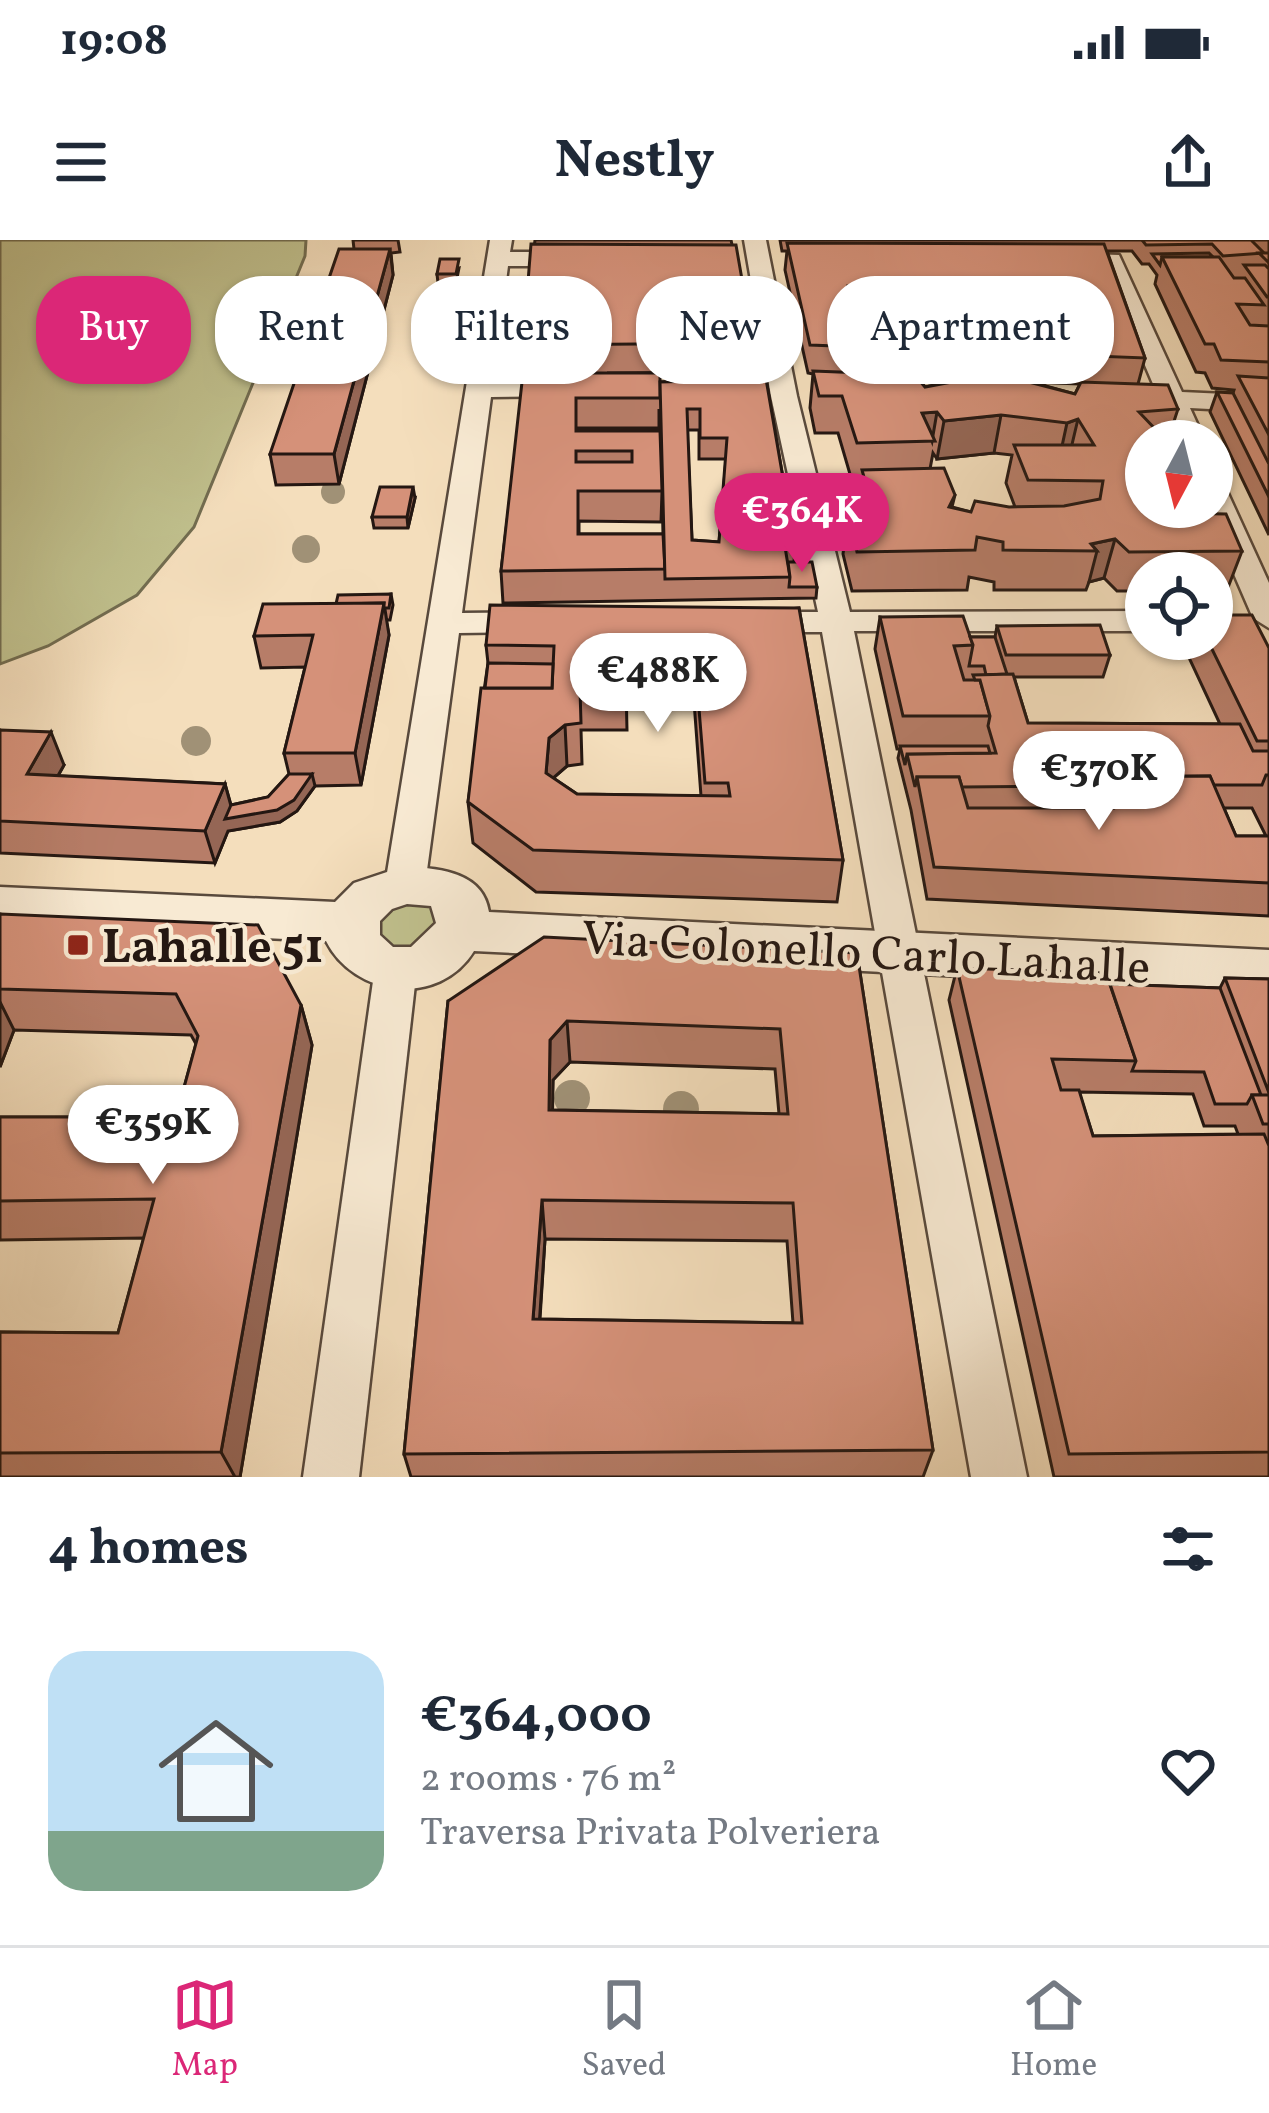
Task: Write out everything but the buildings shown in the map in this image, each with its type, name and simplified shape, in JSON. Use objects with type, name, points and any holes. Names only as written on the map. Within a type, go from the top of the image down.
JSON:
[{"type":"street","points":[[405,885],[499,250],[597,260]]},
{"type":"street","points":[[758,255],[795,386],[999,1477]]},
{"type":"street","points":[[1041,260],[1111,260],[1182,420]]},
{"type":"street","points":[[745,386],[795,386]]},
{"type":"street","points":[[478,389],[606,388]]},
{"type":"street","points":[[1127,397],[1269,404]]},
{"type":"street","points":[[1226,528],[1259,620]]},
{"type":"street","points":[[720,622],[1125,621]]},
{"type":"street","points":[[443,622],[581,622]]},
{"type":"street","points":[[405,885],[438,888],[456,899],[464,916],[464,931],[433,961],[396,967],[365,957],[353,942],[352,923],[373,896],[405,885]]},
{"type":"street","points":[[0,906],[352,923]]},
{"type":"street","name":"Via Colonello Carlo Lahalle","points":[[464,931],[1269,971]]},
{"type":"street","points":[[331,1477],[396,967]]},
{"type":"green space","points":[[0,240],[306,240],[297,276],[215,276],[215,384],[253,384],[194,527],[137,595],[48,646],[0,664]]},
{"type":"green space","points":[[401,900],[433,905],[442,917],[429,944],[399,951],[380,943],[375,919]]},
{"type":"place","name":"Lahalle 51","points":[[78,945]]}]
